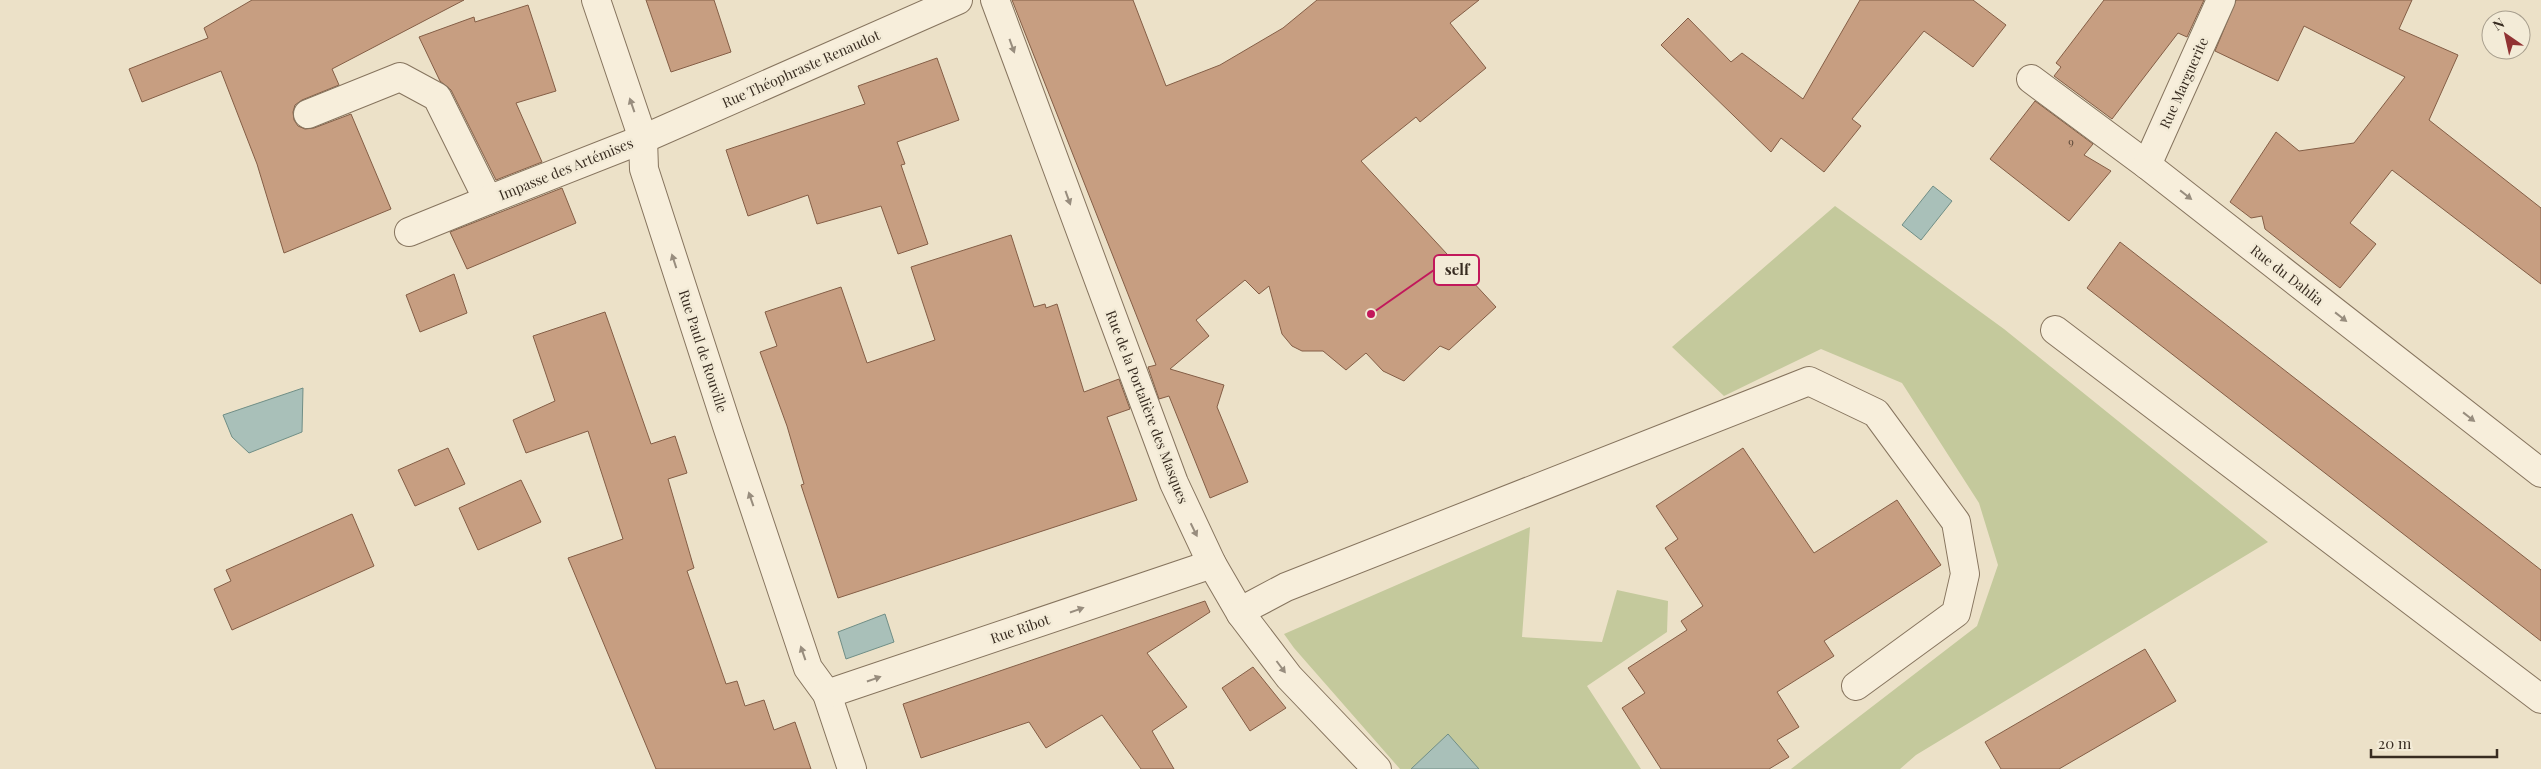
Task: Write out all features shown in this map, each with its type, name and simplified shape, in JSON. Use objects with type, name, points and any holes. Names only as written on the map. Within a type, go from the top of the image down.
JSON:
[{"type":"street","name":"Rue Paul de Rouville","points":[[596,0],[644,139],[644,169],[727,426],[808,668],[828,694],[852,769]]},
{"type":"street","name":"Rue Théophraste Renaudot","points":[[644,139],[958,0]]},
{"type":"street","name":"Rue de la Portalière des Masques","points":[[995,0],[1174,483],[1212,564],[1241,614],[1289,677],[1377,769]]},
{"type":"street","name":"Rue Marguerite","points":[[2147,165],[2221,0]]},
{"type":"street","name":"Impasse des Artémises","points":[[308,114],[400,77],[437,97],[488,200]]},
{"type":"street","name":"Rue du Dahlia","points":[[2031,78],[2147,165],[2541,473]]},
{"type":"street","name":"Impasse des Artémises","points":[[409,232],[644,139]]},
{"type":"street","points":[[2054,330],[2541,699]]},
{"type":"street","points":[[1241,614],[1252,605],[1286,587],[1809,381],[1876,413],[1956,522],[1965,574],[1956,613],[1856,686]]},
{"type":"street","name":"Rue Ribot","points":[[828,694],[1212,564]]},
{"type":"green space","points":[[1835,206],[2004,329],[2268,542],[1916,755],[1900,769],[1791,769],[1977,626],[1998,565],[1979,503],[1902,383],[1821,349],[1724,396],[1672,347]]},
{"type":"green space","points":[[1530,527],[1522,637],[1602,642],[1617,590],[1668,601],[1667,632],[1587,686],[1641,769],[1400,769],[1294,648],[1284,634]]},
{"type":"water","points":[[1933,186],[1952,201],[1921,240],[1902,225]]},
{"type":"water","points":[[303,388],[302,432],[249,453],[232,437],[223,415]]},
{"type":"water","points":[[885,614],[894,642],[846,659],[838,632]]},
{"type":"water","points":[[1448,734],[1479,769],[1411,769]]},
{"type":"building","points":[[252,0],[464,0],[332,69],[339,85],[302,100],[295,105],[293,112],[294,120],[298,126],[305,129],[314,128],[351,114],[391,209],[284,253],[257,164],[221,71],[142,102],[129,69],[208,38],[204,28]]},
{"type":"building","points":[[646,0],[714,0],[731,52],[671,72]]},
{"type":"building","points":[[1012,0],[1133,0],[1166,86],[1220,65],[1283,28],[1317,0],[1479,0],[1450,23],[1486,68],[1420,122],[1416,117],[1361,161],[1496,307],[1449,350],[1440,346],[1404,381],[1383,371],[1366,353],[1346,370],[1323,351],[1302,351],[1292,346],[1282,334],[1269,286],[1259,294],[1245,280],[1196,320],[1209,336],[1170,369],[1224,385],[1217,407],[1248,482],[1210,498],[1169,396],[1159,399],[1148,367],[1156,365]]},
{"type":"building","points":[[1860,0],[1973,0],[2006,25],[1973,67],[1924,31],[1852,119],[1861,126],[1824,172],[1781,138],[1771,152],[1661,45],[1688,18],[1731,62],[1742,53],[1803,99]]},
{"type":"building","points":[[2104,0],[2204,0],[2187,37],[2178,33],[2112,119],[2054,76],[2061,67],[2056,63]]},
{"type":"building","points":[[2236,0],[2412,0],[2399,29],[2458,55],[2429,120],[2541,208],[2541,284],[2392,170],[2350,223],[2376,244],[2340,288],[2265,229],[2262,216],[2251,218],[2230,202],[2276,132],[2299,151],[2354,143],[2405,77],[2304,26],[2278,81],[2215,51]]},
{"type":"building","points":[[528,5],[556,91],[516,103],[542,162],[496,180],[451,90],[440,81],[419,37],[474,17],[475,22]]},
{"type":"building","points":[[937,58],[959,120],[897,142],[905,164],[901,165],[928,244],[898,254],[881,206],[817,224],[808,195],[748,216],[726,150],[865,104],[858,86]]},
{"type":"building","points":[[2035,101],[2093,144],[2084,155],[2111,171],[2069,221],[1990,159]]},
{"type":"building","points":[[562,188],[576,223],[467,269],[450,232]]},
{"type":"building","points":[[1011,235],[1034,307],[1045,304],[1046,308],[1057,304],[1084,392],[1119,379],[1130,409],[1107,417],[1137,500],[838,598],[801,485],[804,484],[787,426],[760,352],[777,346],[765,312],[841,287],[867,363],[935,340],[911,267]]},
{"type":"building","points":[[2120,242],[2541,570],[2541,641],[2087,288]]},
{"type":"building","points":[[454,274],[467,313],[420,332],[406,295]]},
{"type":"building","points":[[605,312],[651,444],[675,436],[687,473],[668,479],[694,568],[687,571],[726,684],[737,681],[745,706],[764,700],[774,730],[795,722],[811,769],[656,769],[568,558],[623,539],[588,431],[526,453],[513,420],[555,401],[533,336]]},
{"type":"building","points":[[448,448],[465,484],[415,506],[398,470]]},
{"type":"building","points":[[1743,448],[1814,553],[1897,500],[1941,565],[1824,641],[1834,656],[1777,692],[1799,727],[1777,740],[1789,757],[1769,769],[1661,769],[1622,708],[1645,693],[1628,668],[1687,630],[1681,621],[1703,606],[1665,548],[1678,539],[1656,506]]},
{"type":"building","points":[[521,480],[541,522],[478,550],[459,508]]},
{"type":"building","points":[[352,514],[374,566],[232,630],[214,589],[231,581],[226,570]]},
{"type":"building","points":[[1205,601],[1210,612],[1147,653],[1187,707],[1152,731],[1174,769],[1141,769],[1102,715],[1046,748],[1029,722],[921,758],[903,704]]},
{"type":"building","points":[[2145,649],[2176,701],[2059,769],[2001,769],[1985,742]]},
{"type":"building","points":[[1253,667],[1286,708],[1250,731],[1222,688]]},
{"type":"place","name":"self","points":[[1371,314]]}]
